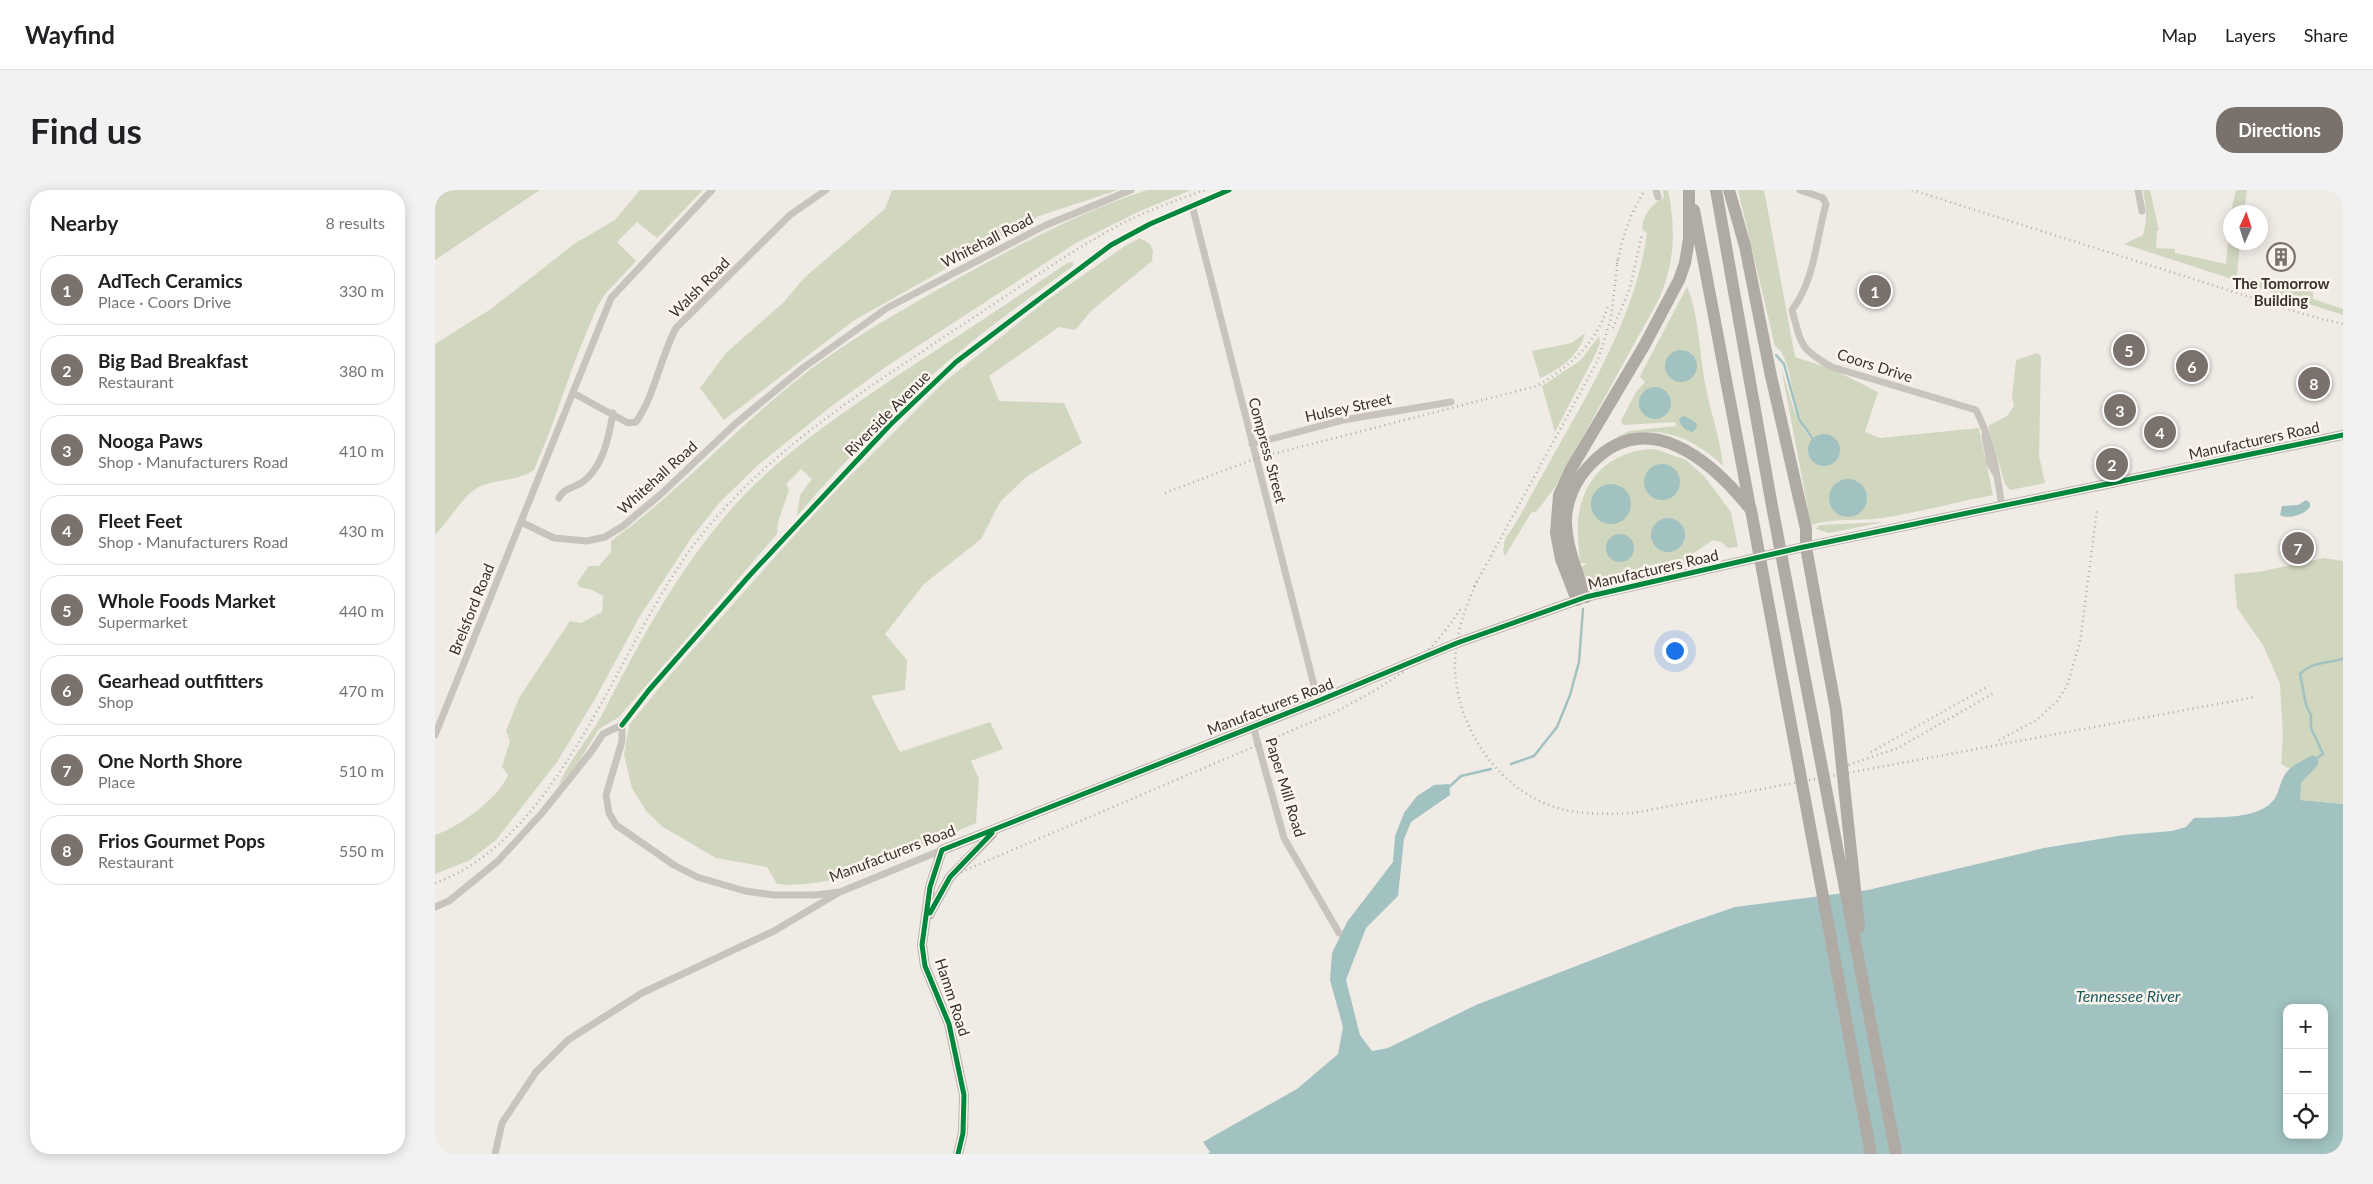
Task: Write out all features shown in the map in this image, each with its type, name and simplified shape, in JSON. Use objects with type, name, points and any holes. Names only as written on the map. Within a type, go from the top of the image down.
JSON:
[{"type":"highway","points":[[1690,190],[1871,1154]]},
{"type":"highway","points":[[1582,599],[1561,559],[1556,533],[1559,495],[1571,469],[1644,346],[1679,280],[1685,263],[1689,239],[1690,190]]},
{"type":"highway","points":[[1716,190],[1772,506],[1896,1154]]},
{"type":"highway","points":[[1729,190],[1745,246],[1771,376],[1806,529],[1806,547],[1837,720],[1867,1009]]},
{"type":"highway","points":[[1582,599],[1572,557],[1566,519],[1572,492],[1582,475],[1598,456],[1608,449],[1628,441],[1639,440],[1665,440],[1674,443],[1707,462],[1722,475],[1751,510]]},
{"type":"main road","name":"Manufacturers Road","points":[[942,850],[1319,701],[1457,643],[1582,599],[1806,547],[2343,435]]},
{"type":"main road","points":[[924,924],[950,877],[996,830]]},
{"type":"main road","name":"Hamm Road","points":[[942,850],[930,887],[922,945],[925,966],[949,1024],[963,1095],[963,1133],[958,1154]]},
{"type":"street","points":[[521,522],[611,298],[712,190]]},
{"type":"street","name":"Walsh Road","points":[[573,393],[628,422],[635,422],[643,411],[665,348],[676,328],[790,215],[826,190]]},
{"type":"street","name":"Whitehall Road","points":[[521,522],[554,538],[587,541],[605,537],[623,526],[661,494],[735,424],[803,368],[887,308],[1043,226],[1131,190]]},
{"type":"street","name":"Riverside Avenue","points":[[622,725],[649,690],[749,576],[890,425],[956,362],[1111,245],[1150,224],[1229,190]]},
{"type":"street","name":"Coors Drive","points":[[1800,190],[1823,198],[1826,204],[1821,224],[1819,245],[1800,300],[1792,310],[1801,345],[1813,356],[1832,367],[1976,410],[1991,444],[2002,506]]},
{"type":"street","points":[[2138,190],[2142,211]]},
{"type":"street","name":"Compress Street","points":[[1192,205],[1319,701]]},
{"type":"street","name":"Hulsey Street","points":[[1252,444],[1343,420],[1451,402]]},
{"type":"street","points":[[559,498],[565,490],[583,482],[602,459],[613,413]]},
{"type":"street","name":"Brelsford Road","points":[[435,735],[521,522]]},
{"type":"street","points":[[435,907],[449,901],[498,861],[542,813],[591,752],[603,734],[622,725]]},
{"type":"street","name":"Manufacturers Road","points":[[622,725],[622,741],[606,795],[609,813],[616,825],[674,865],[697,877],[745,891],[774,895],[815,895],[840,892],[942,850]]},
{"type":"street","name":"Paper Mill Road","points":[[1253,726],[1285,838],[1339,933]]},
{"type":"street","points":[[495,1154],[502,1123],[536,1072],[568,1040],[642,993],[774,931],[840,892]]},
{"type":"green space","points":[[435,190],[540,190],[435,260]]},
{"type":"green space","points":[[640,190],[703,190],[657,238],[637,222],[617,242],[636,261],[605,294],[597,307],[534,470],[519,477],[481,486],[474,490],[435,535],[435,344],[491,309],[574,244],[615,220]]},
{"type":"green space","points":[[892,190],[1118,190],[1039,216],[853,321],[724,420],[700,388],[726,353],[784,302],[805,277],[885,209]]},
{"type":"green space","points":[[1147,190],[1191,190],[1140,211],[1076,243],[887,366],[829,408],[757,466],[720,502],[692,537],[640,616],[596,697],[557,762],[496,840],[470,860],[435,874],[435,835],[455,826],[477,811],[504,784],[508,775],[502,767],[510,741],[506,731],[519,698],[570,621],[581,623],[602,612],[603,596],[592,590],[580,587],[577,583],[589,566],[599,566],[611,552],[611,541],[662,500],[785,390],[847,344],[923,298],[1029,240],[1075,218]]},
{"type":"green space","points":[[1663,190],[1668,190],[1673,232],[1671,259],[1659,299],[1555,487],[1537,511],[1531,513],[1505,556],[1503,552],[1505,539],[1595,381],[1622,323],[1642,263],[1647,233],[1643,230],[1643,221],[1648,211],[1664,198]]},
{"type":"green space","points":[[1738,190],[1764,190],[1795,357],[1832,369],[1878,392],[1865,432],[1880,438],[1979,428],[1993,495],[1883,518],[1828,521],[1811,525],[1781,367],[1794,410],[1805,432],[1811,439],[1813,437],[1800,418],[1785,359],[1781,351],[1775,346]]},
{"type":"green space","points":[[2143,190],[2150,190],[2159,231],[2157,231],[2156,248],[2175,249],[2175,253],[2226,264],[2227,250],[2239,250],[2237,276],[2313,292],[2313,299],[2343,309],[2343,315],[2124,244],[2143,235],[2146,223]]},
{"type":"green space","points":[[2236,190],[2247,190],[2245,205],[2233,205]]},
{"type":"green space","points":[[1140,238],[1150,244],[1153,251],[1152,261],[1092,310],[1075,330],[1059,327],[989,376],[999,401],[1064,403],[1082,443],[1026,477],[1000,502],[981,539],[924,584],[885,634],[907,660],[905,690],[871,696],[900,752],[990,722],[1003,749],[971,761],[979,779],[976,823],[879,866],[827,881],[802,884],[777,884],[767,867],[716,858],[663,827],[646,811],[632,788],[624,755],[629,725],[670,675],[791,539],[844,482],[943,383],[1047,300],[1125,246]]},
{"type":"green space","points":[[1073,262],[1073,266],[981,334],[929,378],[861,445],[797,516],[800,495],[812,479],[801,469],[786,484],[789,490],[778,522],[777,534],[619,717],[599,729],[578,763],[559,785],[568,767],[599,720],[642,639],[670,592],[701,546],[737,502],[780,461],[827,424],[1067,263]]},
{"type":"green space","points":[[1687,287],[1696,317],[1705,383],[1723,466],[1700,448],[1675,436],[1648,432],[1617,437],[1629,431],[1676,426],[1675,422],[1623,425],[1621,421],[1636,392],[1645,382],[1640,377],[1641,374]]},
{"type":"green space","points":[[1585,333],[1579,348],[1562,366],[1540,378],[1532,351],[1572,343]]},
{"type":"green space","points":[[1599,336],[1600,343],[1595,355],[1555,432],[1542,386],[1581,360]]},
{"type":"green space","points":[[2038,353],[2041,357],[2039,456],[2045,483],[2010,490],[2005,484],[1988,426],[2007,416],[2014,406],[2012,398],[2016,360]]},
{"type":"green space","points":[[1655,449],[1686,460],[1704,476],[1731,512],[1738,547],[1728,548],[1722,542],[1713,540],[1689,556],[1688,564],[1601,582],[1590,580],[1590,576],[1585,576],[1581,568],[1587,563],[1580,563],[1578,536],[1578,520],[1586,490],[1602,468],[1613,460],[1626,454]]},
{"type":"green space","points":[[1884,522],[1829,533],[1816,529],[1819,525]]},
{"type":"green space","points":[[2324,558],[2343,561],[2343,804],[2299,800],[2301,783],[2318,765],[2318,758],[2299,762],[2290,769],[2281,764],[2283,736],[2280,684],[2263,645],[2237,608],[2234,574],[2258,572]]},
{"type":"water","points":[[1681,350],[1687,351],[1692,355],[1696,360],[1696,372],[1692,377],[1687,381],[1681,382],[1675,381],[1670,377],[1666,372],[1665,366],[1666,360],[1670,355],[1675,351]]},
{"type":"water","points":[[1655,387],[1667,391],[1671,403],[1667,415],[1655,419],[1643,415],[1639,403],[1643,391]]},
{"type":"water","points":[[1685,416],[1696,423],[1697,427],[1693,432],[1686,430],[1679,420]]},
{"type":"water","points":[[1824,434],[1836,438],[1840,450],[1836,462],[1824,466],[1812,462],[1808,450],[1812,438]]},
{"type":"water","points":[[1662,464],[1669,465],[1675,469],[1679,475],[1679,489],[1675,495],[1669,499],[1662,500],[1655,499],[1649,495],[1645,489],[1644,482],[1645,475],[1649,469],[1655,465]]},
{"type":"water","points":[[1848,479],[1862,484],[1867,498],[1862,512],[1848,517],[1834,512],[1829,498],[1834,484]]},
{"type":"water","points":[[1615,484],[1622,487],[1628,493],[1631,504],[1630,512],[1622,521],[1615,524],[1607,524],[1600,521],[1592,512],[1591,500],[1594,493],[1603,485]]},
{"type":"water","points":[[2306,500],[2310,503],[2310,507],[2304,512],[2292,517],[2280,515],[2282,506],[2298,505]]},
{"type":"water","points":[[1668,518],[1675,519],[1680,523],[1684,528],[1684,542],[1680,547],[1675,551],[1668,552],[1661,551],[1656,547],[1652,542],[1651,535],[1652,528],[1656,523],[1661,519]]},
{"type":"water","points":[[1620,534],[1630,538],[1634,548],[1630,558],[1620,562],[1610,558],[1606,548],[1610,538]]},
{"type":"water","name":"Tennessee River","points":[[2312,755],[2318,758],[2318,765],[2301,783],[2300,800],[2343,804],[2343,1154],[1208,1154],[1210,1152],[1203,1142],[1297,1089],[1338,1054],[1343,1027],[1330,980],[1332,953],[1347,922],[1393,862],[1395,836],[1404,813],[1417,796],[1434,785],[1449,784],[1450,795],[1411,822],[1404,839],[1398,896],[1366,928],[1346,980],[1360,1035],[1372,1051],[1388,1048],[1476,1005],[1677,927],[1735,907],[1868,890],[2044,848],[2124,835],[2172,831],[2186,827],[2194,818],[2249,814],[2260,810],[2275,798],[2286,772]]},
{"type":"waterway","points":[[1776,355],[1784,364],[1799,419],[1812,438]]},
{"type":"waterway","points":[[1511,764],[1534,756],[1557,727],[1570,695],[1579,662],[1583,609]]},
{"type":"waterway","points":[[2316,759],[2323,754],[2311,728],[2311,715],[2306,705],[2300,674],[2320,663],[2343,659]]},
{"type":"waterway","points":[[1447,789],[1461,776],[1491,769]]},
{"type":"railway","points":[[435,883],[480,860],[519,825],[553,782],[584,733],[668,584],[696,542],[753,479],[785,451],[853,399],[1059,261],[1131,219],[1205,190]]},
{"type":"railway","points":[[1617,264],[1627,226],[1645,190]]},
{"type":"railway","points":[[1912,190],[2310,316],[2343,324]]},
{"type":"railway","points":[[1613,328],[1630,288],[1642,234]]},
{"type":"railway","points":[[1474,587],[1598,360],[1611,318],[1618,258]]},
{"type":"railway","points":[[1165,493],[1257,458],[1537,386],[1571,362],[1589,343],[1603,320],[1608,306]]},
{"type":"railway","points":[[1999,740],[2037,720],[2057,701],[2067,686],[2080,642],[2097,510]]},
{"type":"railway","points":[[1477,581],[1461,622],[1455,654],[1457,688],[1472,734],[1485,754],[1501,773],[1519,788],[1539,801],[1561,809],[1579,812],[1633,813],[2255,697]]},
{"type":"railway","points":[[961,872],[1335,712],[1390,681],[1421,657],[1435,643],[1461,608]]},
{"type":"railway","points":[[1871,752],[1989,686]]},
{"type":"railway","points":[[1839,768],[1898,748],[1994,693]]},
{"type":"cycle path","points":[[622,725],[649,690],[749,576],[890,425],[956,362],[1111,245],[1150,224],[1229,190]]},
{"type":"cycle path","points":[[958,1154],[963,1133],[964,1095],[949,1024],[925,966],[922,945],[930,887],[942,850],[1318,701],[1457,643],[1586,597],[1799,548],[2343,435]]},
{"type":"cycle path","points":[[930,913],[950,877],[992,833]]},
{"type":"place","name":"The Tomorrow Building","points":[[2281,257]]},
{"type":"place","name":"AdTech Ceramics","points":[[1875,291]]},
{"type":"place","name":"Whole Foods Market","points":[[2129,350]]},
{"type":"place","name":"Gearhead outfitters","points":[[2192,366]]},
{"type":"place","name":"Frios Gourmet Pops","points":[[2314,383]]},
{"type":"place","name":"Nooga Paws","points":[[2120,410]]},
{"type":"place","name":"Fleet Feet","points":[[2160,432]]},
{"type":"place","name":"Big Bad Breakfast","points":[[2112,464]]},
{"type":"place","name":"One North Shore","points":[[2298,548]]}]
